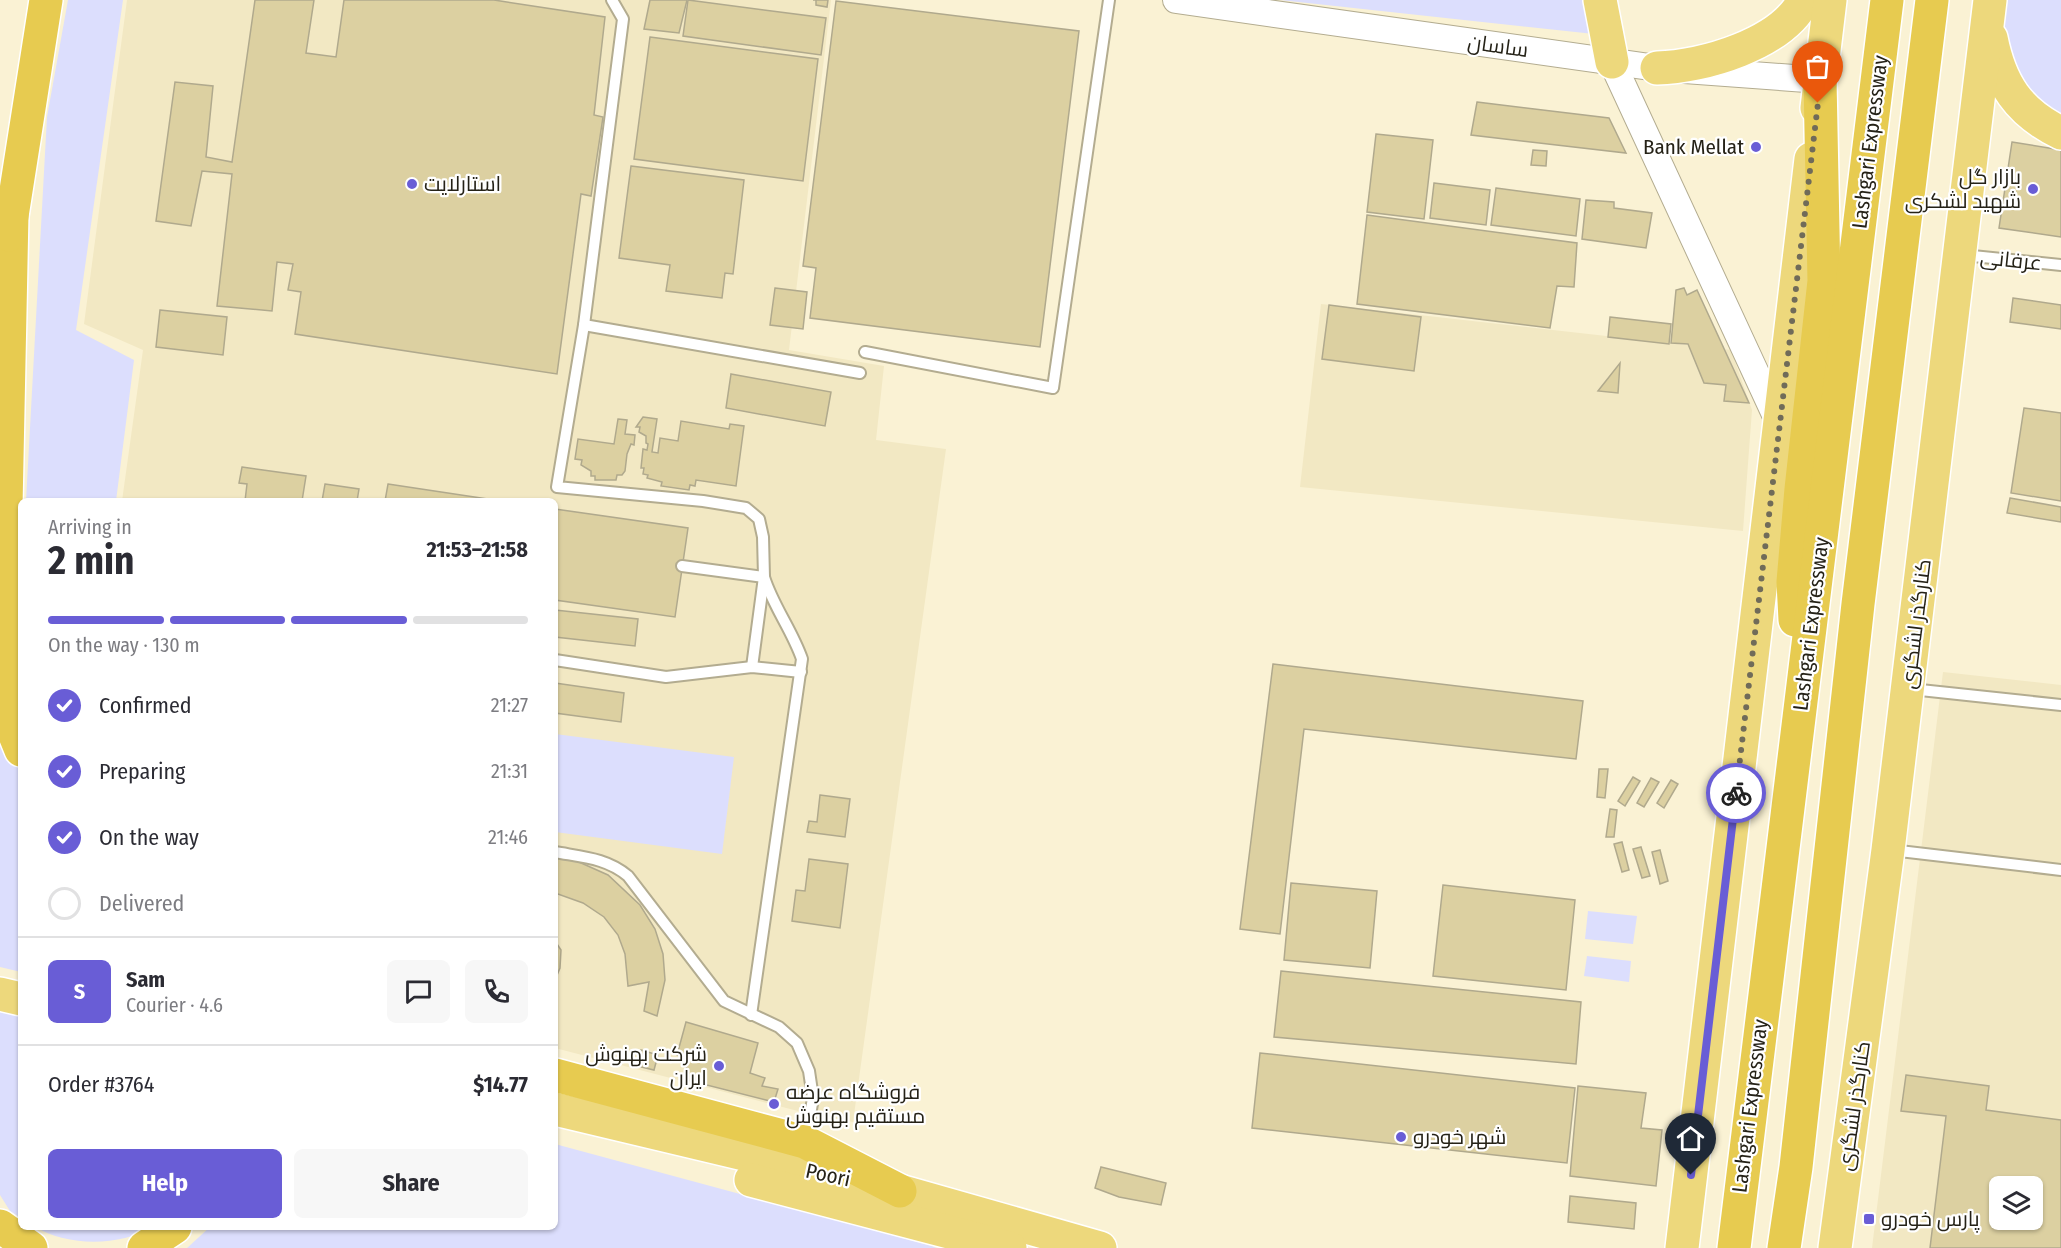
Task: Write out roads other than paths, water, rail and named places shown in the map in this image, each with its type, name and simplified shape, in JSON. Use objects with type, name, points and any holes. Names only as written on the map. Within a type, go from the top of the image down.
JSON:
[{"type":"highway","points":[[0,287],[46,0]]},
{"type":"highway","name":"Lashgari Expressway","points":[[1734,1248],[1887,0]]},
{"type":"highway","name":"Lashgari Expressway","points":[[1784,1248],[1796,1167],[1858,604],[1932,0]]},
{"type":"highway","points":[[1798,731],[1793,582],[1824,281],[1820,80]]},
{"type":"highway","points":[[12,213],[3,654],[8,718],[18,743]]},
{"type":"highway","points":[[558,1076],[805,1142],[900,1191]]},
{"type":"highway","points":[[0,1226],[31,1248]]},
{"type":"highway","points":[[144,1248],[171,1230]]},
{"type":"main road","points":[[1600,0],[1612,62]]},
{"type":"main road","points":[[1657,68],[1684,68],[1719,58],[1741,48],[1773,31],[1797,13],[1804,0]]},
{"type":"main road","points":[[1682,1248],[1830,0]]},
{"type":"main road","points":[[1989,11],[1997,68],[2016,100],[2030,115],[2061,133]]},
{"type":"main road","name":"کنارگذر لشگری","points":[[1835,1248],[1888,850],[1989,11]]},
{"type":"main road","points":[[0,972],[18,975]]},
{"type":"main road","points":[[0,994],[18,998]]},
{"type":"main road","name":"Poori","points":[[558,1110],[900,1191],[1100,1248]]},
{"type":"main road","name":"Poori","points":[[558,1130],[1010,1248]]},
{"type":"main road","points":[[1667,1248],[1691,1175]]},
{"type":"street","name":"ساسان","points":[[1176,0],[1657,68],[1820,80]]},
{"type":"street","points":[[1612,62],[1780,425]]},
{"type":"lane","points":[[612,0],[623,19],[584,325],[557,487],[703,501],[746,508],[759,519],[763,537],[764,577],[752,667]]},
{"type":"lane","points":[[865,352],[1053,388],[1109,0]]},
{"type":"lane","name":"عرفانی","points":[[1960,255],[2061,265]]},
{"type":"lane","points":[[584,325],[860,373]]},
{"type":"lane","points":[[682,566],[764,577]]},
{"type":"lane","points":[[751,1015],[802,659],[794,634],[769,593],[764,577]]},
{"type":"lane","points":[[558,660],[666,677],[752,667],[801,672]]},
{"type":"lane","points":[[1908,689],[2061,705]]},
{"type":"lane","points":[[1888,850],[2061,870]]},
{"type":"lane","points":[[558,853],[601,860],[616,866],[628,876],[724,1001],[779,1027],[796,1043],[809,1071],[813,1098],[805,1142]]},
{"type":"place","name":"Bank Mellat","points":[[1756,147]]},
{"type":"place","name":"استارلایت","points":[[412,184]]},
{"type":"place","name":"بازار گل شهید لشکری","points":[[2033,189]]},
{"type":"place","name":"شرکت بهنوش ایران","points":[[719,1066]]},
{"type":"place","name":"فروشگاه عرضه مستقیم بهنوش","points":[[774,1104]]},
{"type":"place","name":"شهر خودرو","points":[[1401,1137]]},
{"type":"place","name":"پارس خودرو","points":[[1869,1219]]}]
